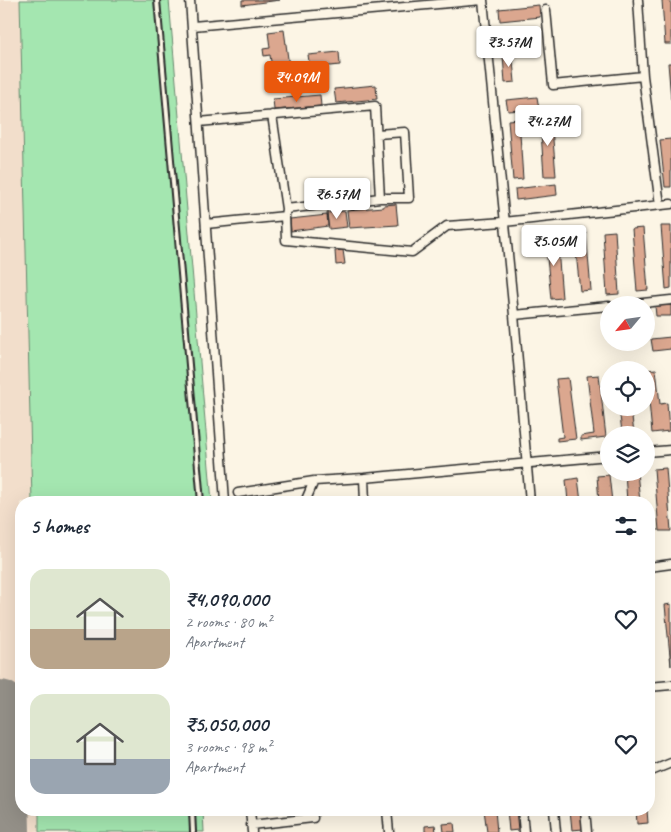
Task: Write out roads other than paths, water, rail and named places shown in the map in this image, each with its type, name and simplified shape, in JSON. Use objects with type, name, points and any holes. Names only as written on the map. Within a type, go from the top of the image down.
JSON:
[{"type":"street","points":[[190,0],[225,496]]},
{"type":"street","points":[[192,26],[483,0],[530,496]]},
{"type":"street","points":[[638,0],[643,76],[660,205]]},
{"type":"street","points":[[546,10],[553,85],[643,76]]},
{"type":"street","points":[[198,122],[375,106],[380,198]]},
{"type":"street","points":[[272,114],[285,213],[286,240],[412,252],[447,226],[504,222],[671,204]]},
{"type":"street","points":[[206,224],[380,198],[409,198],[405,132],[378,134]]},
{"type":"street","points":[[655,302],[671,300]]},
{"type":"street","points":[[514,315],[600,307]]},
{"type":"street","points":[[655,451],[671,450]]},
{"type":"street","points":[[238,493],[314,481],[600,457]]},
{"type":"street","points":[[364,478],[366,496]]},
{"type":"street","points":[[308,496],[314,481]]},
{"type":"street","points":[[655,566],[671,564]]},
{"type":"street","points":[[655,687],[671,685]]},
{"type":"street","points":[[655,770],[671,763]]},
{"type":"street","points":[[252,828],[313,818],[313,816]]},
{"type":"street","points":[[388,816],[389,832]]},
{"type":"street","points":[[523,816],[524,832]]},
{"type":"street","points":[[555,816],[556,832]]},
{"type":"street","points":[[586,816],[587,832]]},
{"type":"lane","points":[[157,0],[200,496]]},
{"type":"lane","points":[[192,816],[193,832]]}]
